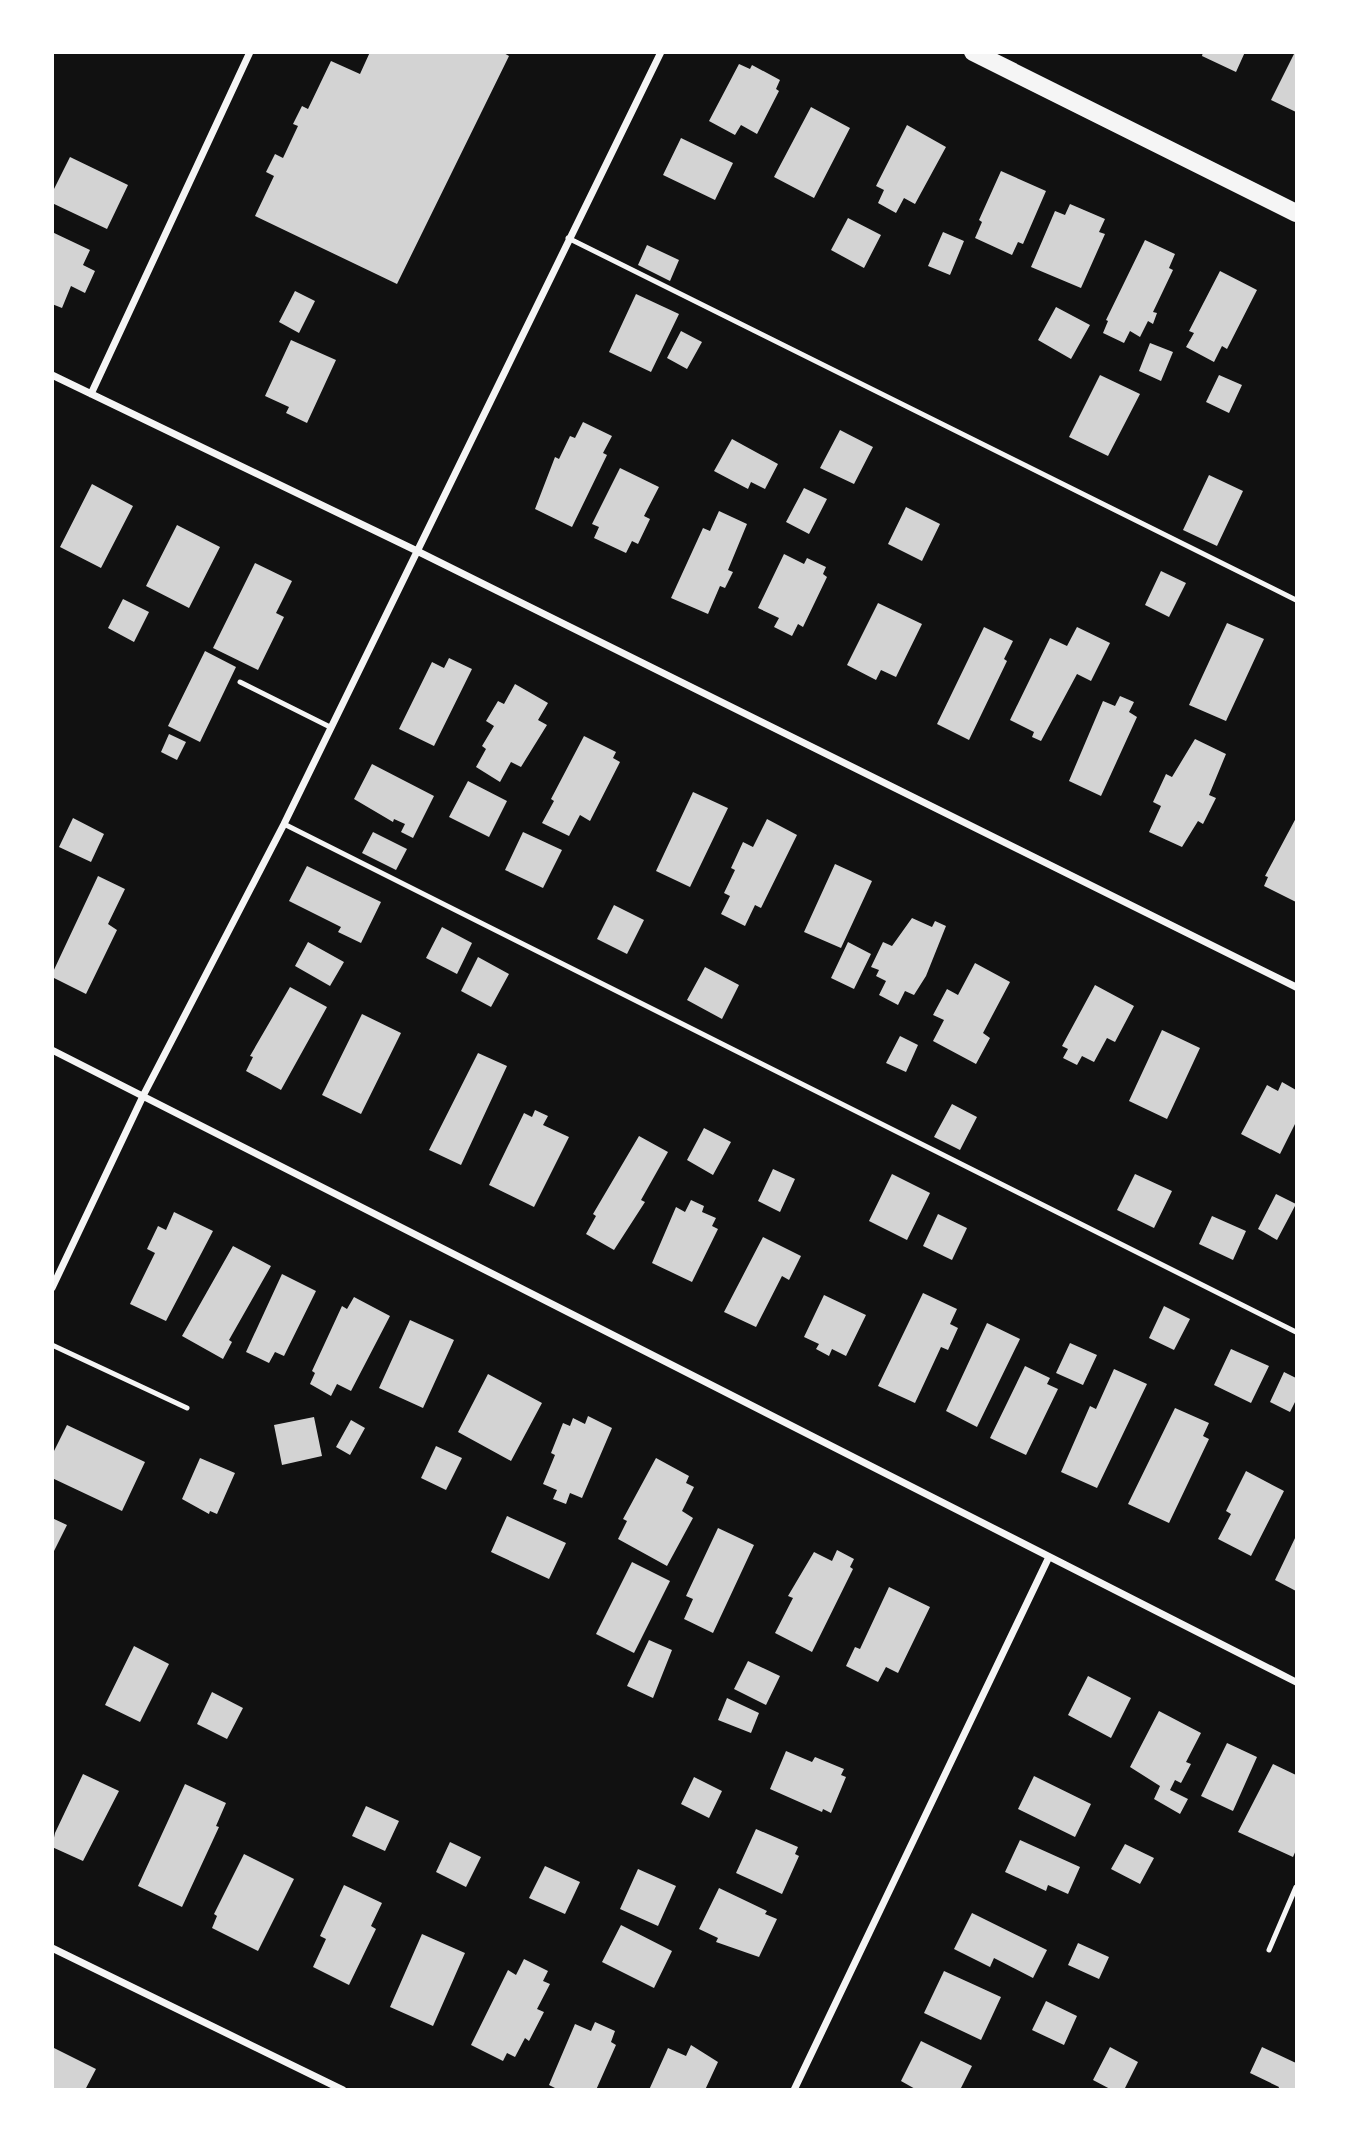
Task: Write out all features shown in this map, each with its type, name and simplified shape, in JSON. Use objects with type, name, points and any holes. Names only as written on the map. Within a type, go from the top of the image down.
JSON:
[{"type":"main road","points":[[974,52],[1297,213]]},
{"type":"street","points":[[91,394],[250,52]]},
{"type":"street","points":[[52,1288],[144,1094],[284,824],[415,550],[661,52]]},
{"type":"street","points":[[52,375],[415,550],[1297,987]]},
{"type":"street","points":[[52,1050],[144,1094],[1048,1559],[1297,1682]]},
{"type":"street","points":[[794,2090],[1048,1559]]},
{"type":"street","points":[[52,1948],[343,2090]]},
{"type":"lane","points":[[568,238],[1297,600]]},
{"type":"lane","points":[[240,682],[330,727]]},
{"type":"lane","points":[[284,824],[1297,1332]]},
{"type":"lane","points":[[52,1345],[187,1408]]},
{"type":"lane","points":[[1269,1950],[1297,1887]]},
{"type":"building","points":[[370,52],[502,52],[509,56],[397,284],[255,216],[274,176],[266,172],[275,154],[283,158],[298,126],[293,124],[302,106],[308,109],[331,61],[360,74]]},
{"type":"building","points":[[1203,52],[1245,52],[1236,72],[1202,56]]},
{"type":"building","points":[[1296,52],[1296,112],[1271,100]]},
{"type":"building","points":[[739,64],[750,69],[752,65],[780,80],[776,89],[779,91],[757,134],[741,125],[735,135],[709,121]]},
{"type":"building","points":[[811,107],[850,128],[814,198],[774,177]]},
{"type":"building","points":[[907,125],[946,147],[915,204],[904,198],[896,213],[878,203],[884,190],[876,186]]},
{"type":"building","points":[[681,138],[733,163],[715,200],[663,175]]},
{"type":"building","points":[[70,157],[128,185],[107,229],[52,203],[52,193]]},
{"type":"building","points":[[1001,171],[1046,191],[1023,244],[1018,242],[1012,255],[975,238],[982,222],[979,220]]},
{"type":"building","points":[[1070,204],[1105,219],[1099,232],[1105,234],[1081,288],[1031,267],[1055,211],[1065,215]]},
{"type":"building","points":[[848,218],[881,235],[864,268],[831,250]]},
{"type":"building","points":[[52,232],[90,250],[83,265],[95,271],[85,293],[71,286],[62,308],[52,304]]},
{"type":"building","points":[[943,232],[964,241],[950,275],[928,266]]},
{"type":"building","points":[[1145,240],[1175,254],[1169,268],[1173,270],[1153,312],[1157,313],[1153,324],[1148,321],[1140,337],[1130,331],[1124,343],[1103,333],[1108,321],[1106,320]]},
{"type":"building","points":[[647,245],[679,260],[670,281],[638,265]]},
{"type":"building","points":[[1220,271],[1257,290],[1227,349],[1222,346],[1214,362],[1186,347],[1194,333],[1189,331]]},
{"type":"building","points":[[295,291],[315,301],[299,333],[279,322]]},
{"type":"building","points":[[636,294],[679,314],[651,372],[609,352]]},
{"type":"building","points":[[1056,307],[1090,325],[1071,359],[1038,340]]},
{"type":"building","points":[[681,331],[702,342],[687,369],[667,358]]},
{"type":"building","points":[[291,340],[336,360],[307,423],[286,413],[289,407],[265,396]]},
{"type":"building","points":[[1150,343],[1173,352],[1161,381],[1139,371]]},
{"type":"building","points":[[1100,375],[1140,394],[1108,456],[1069,437]]},
{"type":"building","points":[[1219,375],[1242,385],[1229,413],[1206,402]]},
{"type":"building","points":[[583,422],[612,436],[603,453],[607,455],[572,527],[535,509],[555,457],[559,459],[570,436],[575,438]]},
{"type":"building","points":[[840,430],[873,447],[854,484],[820,468]]},
{"type":"building","points":[[732,439],[778,464],[765,489],[751,482],[748,489],[714,471]]},
{"type":"building","points":[[620,468],[659,487],[644,516],[650,519],[638,544],[632,541],[626,553],[594,538],[599,527],[592,524]]},
{"type":"building","points":[[1209,475],[1243,491],[1217,546],[1183,530]]},
{"type":"building","points":[[92,484],[133,506],[101,568],[60,547]]},
{"type":"building","points":[[804,488],[827,499],[809,534],[786,522]]},
{"type":"building","points":[[906,507],[940,524],[922,561],[888,544]]},
{"type":"building","points":[[719,511],[747,524],[728,570],[733,572],[725,588],[720,586],[708,614],[671,598],[703,528],[710,531]]},
{"type":"building","points":[[177,525],[220,547],[189,608],[146,586]]},
{"type":"building","points":[[784,554],[804,564],[807,558],[826,567],[823,574],[827,577],[803,627],[798,624],[792,636],[774,627],[779,618],[758,608]]},
{"type":"building","points":[[255,563],[292,581],[276,613],[284,617],[258,670],[213,648]]},
{"type":"building","points":[[1161,571],[1186,583],[1169,617],[1145,605]]},
{"type":"building","points":[[123,599],[149,612],[134,642],[108,628]]},
{"type":"building","points":[[878,603],[922,624],[896,677],[881,670],[876,680],[847,665]]},
{"type":"building","points":[[1227,623],[1264,639],[1226,721],[1189,705]]},
{"type":"building","points":[[984,627],[1013,641],[1004,659],[1007,661],[969,740],[937,724]]},
{"type":"building","points":[[1077,627],[1110,643],[1091,681],[1077,674],[1041,741],[1032,737],[1034,732],[1010,720],[1050,638],[1067,646]]},
{"type":"building","points":[[205,651],[236,667],[200,742],[168,726]]},
{"type":"building","points":[[449,658],[472,669],[434,746],[399,729],[432,662],[444,668]]},
{"type":"building","points":[[515,684],[548,703],[538,720],[547,725],[521,767],[511,762],[500,782],[476,767],[486,749],[482,746],[494,726],[486,721],[498,701],[504,704]]},
{"type":"building","points":[[1120,696],[1134,702],[1129,712],[1137,717],[1101,796],[1069,781],[1103,701],[1115,706]]},
{"type":"building","points":[[169,734],[186,742],[177,760],[161,752]]},
{"type":"building","points":[[584,736],[616,752],[613,758],[620,762],[590,821],[580,815],[569,836],[542,823],[554,801],[551,799]]},
{"type":"building","points":[[1195,739],[1226,754],[1209,795],[1216,798],[1203,824],[1198,821],[1182,847],[1149,832],[1161,806],[1153,802],[1166,774],[1172,777]]},
{"type":"building","points":[[372,764],[434,796],[413,838],[401,832],[405,824],[394,819],[393,822],[354,799]]},
{"type":"building","points":[[468,781],[507,801],[489,837],[449,817]]},
{"type":"building","points":[[693,792],[728,808],[690,887],[656,871]]},
{"type":"building","points":[[73,818],[104,834],[91,862],[59,847]]},
{"type":"building","points":[[1296,818],[1296,902],[1264,886],[1268,877],[1265,876]]},
{"type":"building","points":[[767,819],[797,835],[761,908],[755,905],[745,926],[721,914],[730,896],[724,893],[735,870],[731,868],[743,842],[753,847]]},
{"type":"building","points":[[373,832],[407,849],[396,870],[362,853]]},
{"type":"building","points":[[523,832],[562,850],[543,888],[505,870]]},
{"type":"building","points":[[835,864],[872,881],[841,948],[804,932]]},
{"type":"building","points":[[307,866],[381,902],[361,943],[338,932],[341,927],[289,901]]},
{"type":"building","points":[[98,876],[125,889],[108,924],[117,930],[86,994],[52,977],[52,974]]},
{"type":"building","points":[[614,905],[644,920],[627,954],[597,939]]},
{"type":"building","points":[[912,918],[932,927],[935,921],[946,926],[926,976],[914,995],[905,991],[898,1005],[879,995],[886,981],[876,976],[879,970],[871,967],[883,942],[892,946]]},
{"type":"building","points":[[442,927],[472,943],[457,974],[426,958]]},
{"type":"building","points":[[308,942],[344,962],[330,986],[295,966]]},
{"type":"building","points":[[848,942],[871,954],[854,989],[831,978]]},
{"type":"building","points":[[478,957],[509,974],[491,1007],[461,991]]},
{"type":"building","points":[[975,963],[1010,982],[983,1033],[990,1038],[976,1064],[933,1041],[944,1020],[933,1015],[947,989],[958,995]]},
{"type":"building","points":[[705,967],[739,985],[722,1019],[687,1000]]},
{"type":"building","points":[[1095,985],[1134,1006],[1115,1042],[1107,1038],[1094,1062],[1082,1056],[1077,1065],[1063,1058],[1068,1049],[1062,1046]]},
{"type":"building","points":[[290,987],[327,1007],[281,1090],[246,1071],[253,1057],[250,1056]]},
{"type":"building","points":[[362,1014],[401,1033],[361,1114],[322,1095]]},
{"type":"building","points":[[1162,1030],[1200,1048],[1167,1119],[1129,1101]]},
{"type":"building","points":[[900,1036],[918,1045],[906,1072],[886,1063]]},
{"type":"building","points":[[478,1053],[507,1066],[461,1165],[429,1150]]},
{"type":"building","points":[[1282,1082],[1296,1090],[1296,1122],[1280,1154],[1241,1134],[1267,1085],[1278,1091]]},
{"type":"building","points":[[952,1104],[977,1117],[960,1150],[934,1137]]},
{"type":"building","points":[[535,1110],[548,1116],[543,1125],[569,1137],[534,1207],[489,1185],[524,1113],[532,1117]]},
{"type":"building","points":[[704,1128],[731,1142],[713,1175],[687,1160]]},
{"type":"building","points":[[639,1136],[668,1152],[641,1200],[645,1202],[614,1250],[586,1234],[596,1216],[593,1214]]},
{"type":"building","points":[[773,1169],[795,1179],[780,1212],[758,1201]]},
{"type":"building","points":[[892,1174],[930,1193],[907,1240],[869,1221]]},
{"type":"building","points":[[1135,1174],[1172,1191],[1154,1228],[1117,1210]]},
{"type":"building","points":[[1276,1194],[1296,1204],[1277,1240],[1258,1229]]},
{"type":"building","points":[[691,1200],[704,1206],[702,1212],[716,1218],[712,1226],[718,1229],[692,1282],[652,1263],[676,1207],[685,1212]]},
{"type":"building","points":[[174,1212],[213,1231],[166,1321],[130,1304],[155,1253],[147,1249],[158,1226],[166,1230]]},
{"type":"building","points":[[938,1214],[967,1228],[952,1260],[923,1246]]},
{"type":"building","points":[[1212,1216],[1246,1231],[1233,1260],[1199,1244]]},
{"type":"building","points":[[763,1237],[801,1256],[789,1280],[782,1276],[756,1327],[724,1312]]},
{"type":"building","points":[[233,1246],[271,1266],[229,1340],[232,1342],[223,1359],[182,1336]]},
{"type":"building","points":[[282,1274],[316,1291],[284,1356],[275,1352],[269,1363],[246,1352]]},
{"type":"building","points":[[923,1293],[957,1309],[950,1324],[958,1328],[948,1350],[941,1347],[915,1403],[878,1386]]},
{"type":"building","points":[[824,1295],[866,1315],[846,1356],[832,1349],[829,1356],[816,1349],[819,1344],[804,1337]]},
{"type":"building","points":[[354,1297],[390,1316],[351,1391],[337,1384],[331,1396],[310,1384],[315,1373],[312,1371],[342,1306],[347,1309]]},
{"type":"building","points":[[1164,1306],[1190,1319],[1174,1350],[1149,1338]]},
{"type":"building","points":[[410,1320],[454,1340],[423,1408],[379,1388]]},
{"type":"building","points":[[987,1323],[1020,1339],[977,1427],[946,1411]]},
{"type":"building","points":[[1070,1343],[1097,1355],[1083,1385],[1056,1373]]},
{"type":"building","points":[[1231,1349],[1269,1366],[1251,1403],[1214,1385]]},
{"type":"building","points":[[1025,1366],[1050,1378],[1047,1384],[1058,1389],[1026,1455],[990,1438]]},
{"type":"building","points":[[1114,1369],[1147,1384],[1097,1488],[1061,1472],[1090,1406],[1096,1409]]},
{"type":"building","points":[[1284,1372],[1296,1378],[1296,1400],[1290,1412],[1270,1402]]},
{"type":"building","points":[[488,1374],[542,1403],[511,1461],[458,1432]]},
{"type":"building","points":[[1175,1408],[1209,1423],[1203,1436],[1209,1439],[1169,1523],[1128,1504]]},
{"type":"building","points":[[588,1416],[612,1428],[582,1498],[570,1493],[566,1504],[553,1499],[557,1490],[543,1484],[555,1455],[551,1453],[563,1423],[570,1426],[573,1418],[585,1424]]},
{"type":"building","points":[[314,1417],[322,1456],[282,1465],[274,1425]]},
{"type":"building","points":[[351,1420],[365,1428],[350,1455],[336,1447]]},
{"type":"building","points":[[67,1425],[145,1462],[122,1511],[52,1478],[52,1455]]},
{"type":"building","points":[[436,1446],[462,1458],[446,1490],[421,1478]]},
{"type":"building","points":[[200,1458],[235,1473],[217,1514],[210,1511],[209,1514],[182,1499]]},
{"type":"building","points":[[656,1458],[689,1476],[686,1483],[694,1487],[682,1511],[693,1518],[667,1566],[618,1539],[627,1521],[623,1519]]},
{"type":"building","points":[[1246,1471],[1284,1491],[1251,1556],[1218,1539],[1231,1514],[1226,1511]]},
{"type":"building","points":[[507,1516],[566,1543],[549,1579],[491,1552]]},
{"type":"building","points":[[52,1518],[67,1525],[52,1555]]},
{"type":"building","points":[[718,1528],[754,1545],[713,1633],[684,1619],[693,1599],[686,1596]]},
{"type":"building","points":[[1296,1536],[1296,1591],[1275,1580]]},
{"type":"building","points":[[837,1550],[854,1559],[850,1567],[853,1569],[812,1652],[775,1633],[793,1598],[788,1596],[814,1552],[832,1561]]},
{"type":"building","points":[[632,1562],[670,1581],[634,1653],[596,1634]]},
{"type":"building","points":[[889,1587],[930,1607],[898,1673],[886,1667],[878,1682],[846,1666],[855,1647],[860,1649]]},
{"type":"building","points":[[649,1640],[672,1650],[653,1698],[627,1686]]},
{"type":"building","points":[[134,1646],[169,1664],[140,1722],[105,1705]]},
{"type":"building","points":[[748,1661],[780,1676],[766,1705],[734,1689]]},
{"type":"building","points":[[1088,1676],[1131,1698],[1111,1738],[1068,1715]]},
{"type":"building","points":[[212,1692],[243,1708],[227,1739],[197,1724]]},
{"type":"building","points":[[727,1698],[759,1713],[751,1733],[718,1720]]},
{"type":"building","points":[[1159,1711],[1201,1733],[1186,1762],[1191,1764],[1181,1783],[1175,1780],[1170,1790],[1188,1799],[1180,1814],[1154,1799],[1160,1786],[1130,1767]]},
{"type":"building","points":[[1227,1743],[1257,1757],[1233,1811],[1201,1796]]},
{"type":"building","points":[[786,1751],[812,1762],[815,1757],[844,1769],[841,1775],[846,1777],[831,1813],[823,1809],[822,1812],[770,1789]]},
{"type":"building","points":[[1273,1764],[1296,1775],[1296,1850],[1293,1857],[1238,1832]]},
{"type":"building","points":[[83,1774],[119,1791],[83,1861],[52,1847],[55,1833]]},
{"type":"building","points":[[1034,1776],[1091,1804],[1075,1837],[1018,1809]]},
{"type":"building","points":[[694,1777],[722,1791],[709,1818],[681,1804]]},
{"type":"building","points":[[185,1784],[226,1803],[216,1826],[219,1827],[182,1907],[138,1886]]},
{"type":"building","points":[[366,1806],[399,1821],[385,1851],[352,1836]]},
{"type":"building","points":[[756,1829],[798,1847],[795,1854],[799,1856],[782,1894],[736,1873]]},
{"type":"building","points":[[1020,1840],[1080,1867],[1068,1894],[1048,1885],[1046,1891],[1005,1872]]},
{"type":"building","points":[[450,1842],[481,1857],[466,1887],[436,1872]]},
{"type":"building","points":[[1125,1844],[1154,1858],[1140,1884],[1111,1869]]},
{"type":"building","points":[[244,1854],[294,1879],[258,1951],[212,1928],[217,1916],[214,1914]]},
{"type":"building","points":[[545,1866],[580,1882],[565,1914],[529,1898]]},
{"type":"building","points":[[638,1869],[676,1886],[658,1926],[620,1909]]},
{"type":"building","points":[[344,1885],[382,1903],[371,1926],[376,1929],[349,1985],[313,1967],[326,1939],[320,1936]]},
{"type":"building","points":[[719,1888],[767,1911],[765,1914],[777,1919],[759,1957],[716,1942],[718,1938],[699,1929]]},
{"type":"building","points":[[972,1913],[1047,1950],[1033,1978],[994,1958],[990,1967],[954,1949]]},
{"type":"building","points":[[621,1925],[672,1951],[654,1988],[602,1962]]},
{"type":"building","points":[[422,1934],[465,1953],[433,2026],[390,2007]]},
{"type":"building","points":[[1078,1943],[1109,1957],[1099,1979],[1068,1965]]},
{"type":"building","points":[[524,1959],[548,1971],[543,1981],[550,1984],[537,2009],[544,2012],[529,2041],[525,2038],[515,2057],[507,2053],[503,2061],[471,2045],[508,1970],[516,1975]]},
{"type":"building","points":[[944,1971],[1001,1997],[981,2040],[924,2013]]},
{"type":"building","points":[[1046,2001],[1077,2016],[1064,2045],[1032,2030]]},
{"type":"building","points":[[595,2022],[615,2031],[611,2042],[616,2045],[596,2090],[559,2090],[549,2085],[575,2024],[591,2031]]},
{"type":"building","points":[[921,2041],[972,2066],[960,2090],[917,2090],[901,2081]]},
{"type":"building","points":[[691,2045],[718,2062],[705,2090],[649,2090],[668,2048],[686,2056]]},
{"type":"building","points":[[52,2047],[96,2069],[85,2090],[52,2090]]},
{"type":"building","points":[[1110,2047],[1138,2062],[1124,2090],[1112,2090],[1093,2080]]},
{"type":"building","points":[[1262,2047],[1296,2063],[1296,2090],[1278,2090],[1279,2087],[1250,2073]]}]
